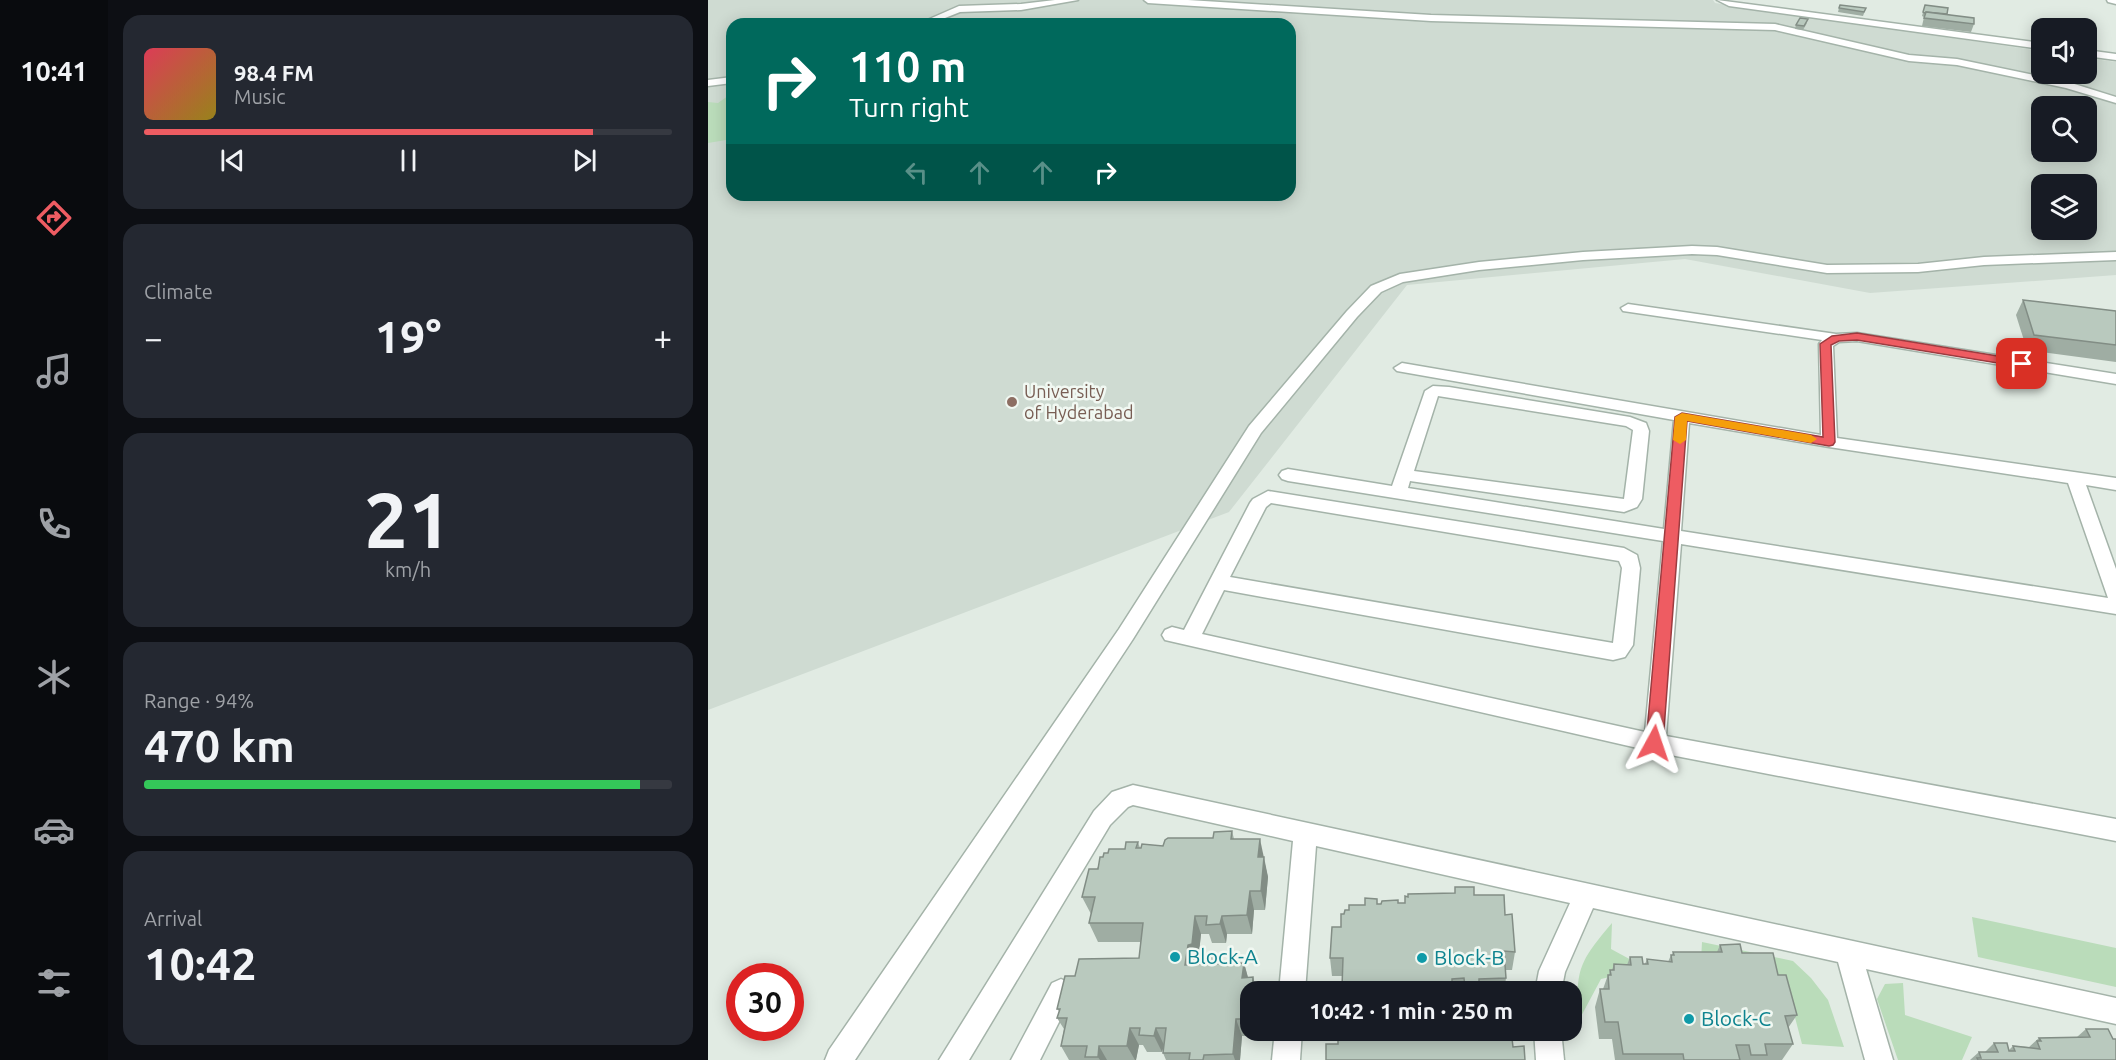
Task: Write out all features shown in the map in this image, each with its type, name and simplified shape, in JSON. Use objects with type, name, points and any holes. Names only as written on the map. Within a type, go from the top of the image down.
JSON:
[{"type":"street","points":[[960,18],[963,0]]},
{"type":"street","points":[[963,9],[972,0]]},
{"type":"street","points":[[938,18],[963,9],[1021,7],[1074,0]]},
{"type":"street","points":[[1148,0],[1431,18],[1775,27],[1909,58],[1957,62],[2068,85],[2116,100]]},
{"type":"street","points":[[1721,0],[1739,5],[2031,45]]},
{"type":"street","points":[[2111,0],[2116,1]]},
{"type":"street","points":[[2097,54],[2116,57]]},
{"type":"street","points":[[708,83],[726,81]]},
{"type":"street","points":[[839,1060],[1126,634],[1255,430],[1352,314],[1376,289],[1400,278],[1479,266],[1583,256],[1692,250],[1717,251],[1827,268],[1851,269],[1918,268],[1984,261],[2116,256]]},
{"type":"street","points":[[1628,308],[1836,338],[1857,337],[2116,379]]},
{"type":"street","points":[[1829,442],[1826,344],[1836,338]]},
{"type":"street","points":[[1402,368],[1829,442],[2116,484]]},
{"type":"street","points":[[1398,493],[1428,400],[1433,391],[1630,422],[1640,427],[1641,431],[1633,499],[1631,503],[1624,506],[1404,475]]},
{"type":"street","points":[[1654,743],[1682,417]]},
{"type":"street","points":[[1288,475],[1671,538],[2116,607]]},
{"type":"street","points":[[2075,478],[2116,596]]},
{"type":"street","points":[[1219,582],[1613,652],[1618,651],[1623,645],[1631,568],[1630,560],[1624,555],[1272,497],[1265,498],[1259,503],[1219,582],[1180,637],[1654,743],[2116,830]]},
{"type":"street","points":[[953,1060],[1102,818],[1120,799],[1134,795],[2116,1011]]},
{"type":"street","points":[[1293,981],[1305,833]]},
{"type":"street","points":[[1550,981],[1552,971],[1586,896]]},
{"type":"street","points":[[1848,952],[1879,1060]]},
{"type":"street","points":[[1025,1060],[1061,992]]},
{"type":"street","points":[[1286,1060],[1288,1041]]},
{"type":"street","points":[[1548,1041],[1550,1060]]},
{"type":"shaded area","name":"University of Hyderabad","points":[[708,0],[1713,0],[1715,3],[2031,50],[2031,84],[2097,84],[2097,59],[2116,62],[2116,275],[1870,293],[1685,259],[1407,285],[1229,512],[708,710]]},
{"type":"green space","points":[[726,97],[726,140],[708,143],[708,102],[718,103]]},
{"type":"green space","points":[[1972,917],[2116,948],[2116,987],[1978,957]]},
{"type":"green space","points":[[1612,923],[1611,949],[1635,962],[1632,972],[1601,979],[1582,1015],[1582,981],[1579,981],[1579,978],[1592,948]]},
{"type":"green space","points":[[1702,942],[1793,961],[1811,978],[1828,1000],[1844,1047],[1802,1044],[1788,991],[1701,961]]},
{"type":"green space","points":[[1903,983],[1905,1015],[1972,1037],[1962,1060],[1898,1060],[1877,999],[1885,984]]},
{"type":"building","points":[[1840,5],[1866,8],[1864,12],[1839,8]]},
{"type":"building","points":[[1925,5],[1948,8],[1947,14],[1925,13],[1923,12]]},
{"type":"building","points":[[1926,12],[1974,18],[1974,24],[1924,18]]},
{"type":"building","points":[[1800,18],[1808,19],[1804,26],[1796,25]]},
{"type":"building","points":[[2023,300],[2116,311],[2116,345],[2034,335]]},
{"type":"building","name":"Block-A","points":[[1232,831],[1231,839],[1260,839],[1258,857],[1264,857],[1261,891],[1250,891],[1247,915],[1222,916],[1220,924],[1206,925],[1207,916],[1195,916],[1192,944],[1188,945],[1185,965],[1200,964],[1202,955],[1214,955],[1213,964],[1244,963],[1242,978],[1253,977],[1253,981],[1240,981],[1240,1019],[1236,1019],[1233,1054],[1204,1055],[1203,1060],[1189,1060],[1190,1053],[1163,1053],[1166,1028],[1156,1028],[1154,1036],[1139,1035],[1140,1028],[1130,1028],[1127,1046],[1099,1046],[1098,1057],[1085,1057],[1087,1046],[1061,1046],[1067,1018],[1057,1018],[1060,1009],[1057,1009],[1065,976],[1075,976],[1079,959],[1139,958],[1143,923],[1089,923],[1095,897],[1082,897],[1089,869],[1098,869],[1100,857],[1103,857],[1104,853],[1108,853],[1109,849],[1125,849],[1126,842],[1138,842],[1136,848],[1141,848],[1142,844],[1163,846],[1168,838],[1213,838],[1214,832]]},
{"type":"building","name":"Block-B","points":[[1455,887],[1474,887],[1474,895],[1504,895],[1505,915],[1512,914],[1515,952],[1504,951],[1506,978],[1479,979],[1479,981],[1464,981],[1464,978],[1452,979],[1452,981],[1342,981],[1343,958],[1330,958],[1332,927],[1341,927],[1341,914],[1349,910],[1349,905],[1365,905],[1365,898],[1377,899],[1377,904],[1381,904],[1382,901],[1398,900],[1398,903],[1405,903],[1405,896],[1408,897],[1408,894],[1455,893]]},
{"type":"building","name":"Block-C","points":[[1740,944],[1742,953],[1773,953],[1778,975],[1786,975],[1797,1015],[1785,1016],[1793,1044],[1765,1044],[1767,1055],[1751,1055],[1749,1045],[1736,1045],[1740,1060],[1684,1060],[1683,1054],[1623,1054],[1618,1022],[1605,1022],[1600,989],[1609,989],[1608,975],[1611,975],[1610,970],[1614,970],[1614,964],[1631,965],[1630,957],[1642,957],[1643,964],[1648,964],[1647,959],[1672,962],[1673,952],[1722,952],[1720,945]]},
{"type":"building","points":[[2086,1029],[2108,1029],[2113,1039],[2116,1039],[2116,1060],[1978,1060],[1977,1058],[1981,1058],[1979,1052],[1998,1052],[1994,1043],[2007,1043],[2009,1051],[2015,1051],[2013,1046],[2040,1049],[2037,1041],[2041,1041],[2039,1038],[2090,1037]]},
{"type":"building","points":[[1338,1041],[1512,1041],[1513,1047],[1524,1046],[1525,1060],[1326,1060],[1326,1044],[1338,1044]]},
{"type":"slow traffic","points":[[1680,440],[1682,417],[1811,439]]},
{"type":"place","name":"University of Hyderabad","points":[[1012,402]]},
{"type":"place","name":"Block-A","points":[[1175,957]]},
{"type":"place","name":"Block-B","points":[[1422,958]]},
{"type":"place","name":"Block-C","points":[[1689,1019]]},
{"type":"route","points":[[1654,743],[1682,417],[1829,442],[1826,344],[1836,338],[1857,337],[2022,364]]}]
